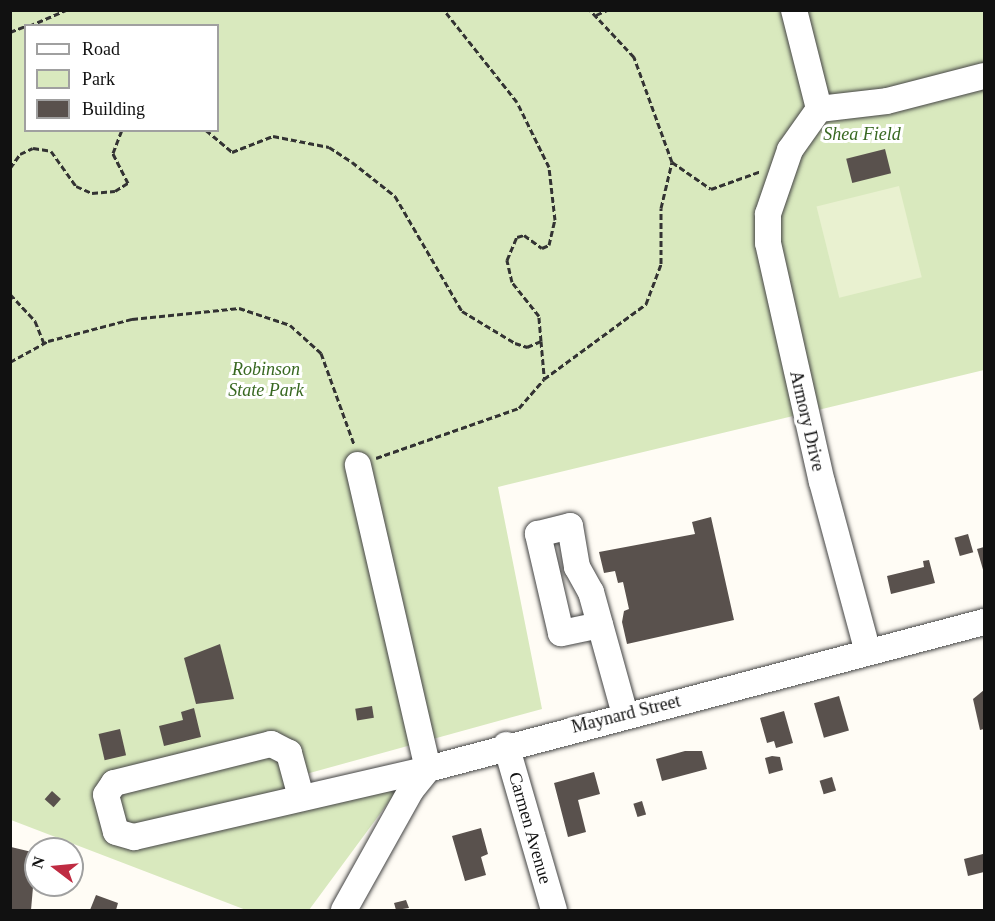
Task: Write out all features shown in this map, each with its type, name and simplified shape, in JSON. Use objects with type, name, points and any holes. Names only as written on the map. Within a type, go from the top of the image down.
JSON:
[{"type":"street","points":[[794,10],[814,74],[819,109],[888,100],[984,76]]},
{"type":"street","name":"Armory Drive","points":[[819,109],[786,162],[768,214],[768,243],[822,482],[868,652]]},
{"type":"street","points":[[344,910],[411,790],[428,769],[358,465]]},
{"type":"street","name":"Maynard Street","points":[[301,797],[289,753],[271,744],[114,783],[106,795],[111,824],[116,832],[134,837],[428,769],[506,745],[984,622]]},
{"type":"street","points":[[600,625],[625,715]]},
{"type":"street","name":"Carmen Avenue","points":[[506,745],[554,910]]},
{"type":"path","points":[[32,24],[66,10]]},
{"type":"path","points":[[444,10],[517,102],[549,167],[555,220],[549,245],[542,248],[524,235],[517,237],[507,260],[512,282],[539,316],[544,379]]},
{"type":"path","points":[[10,362],[44,343],[132,319],[218,308],[239,308],[290,325],[331,370],[358,465],[519,408],[544,379],[646,304],[661,264],[662,208],[672,162],[634,57],[596,13],[590,10]]},
{"type":"path","points":[[596,13],[607,10]]},
{"type":"path","points":[[10,168],[27,151],[51,151],[76,186],[92,193],[115,191],[128,183],[113,153],[121,132]]},
{"type":"path","points":[[208,132],[232,152],[273,136],[329,147],[395,196],[447,289],[482,327],[527,347],[541,341]]},
{"type":"path","points":[[672,162],[711,189],[786,162]]},
{"type":"path","points":[[10,177],[10,224]]},
{"type":"path","points":[[10,294],[35,321],[44,343]]},
{"type":"green space","name":"Robinson State Park","points":[[10,11],[984,11],[984,370],[498,487],[542,709],[306,774],[301,796],[402,784],[309,910],[246,910],[84,848],[84,837],[55,837],[11,820]]},
{"type":"green space","points":[[899,186],[922,277],[839,298],[817,207]]},
{"type":"building","points":[[885,149],[891,173],[852,183],[846,159]]},
{"type":"building","points":[[711,517],[734,620],[627,644],[622,622],[624,611],[629,609],[623,582],[618,583],[615,571],[604,573],[599,552],[695,534],[692,522]]},
{"type":"building","points":[[968,534],[973,552],[960,556],[955,538]]},
{"type":"building","points":[[984,547],[984,573],[977,549]]},
{"type":"building","points":[[929,560],[935,583],[891,594],[887,576],[924,567],[923,561]]},
{"type":"building","points":[[220,644],[234,699],[196,704],[184,658]]},
{"type":"building","points":[[984,690],[984,729],[980,730],[973,699]]},
{"type":"building","points":[[839,696],[849,731],[824,738],[814,703]]},
{"type":"building","points":[[372,706],[374,718],[357,721],[355,709]]},
{"type":"building","points":[[194,708],[201,737],[164,746],[159,726],[183,720],[181,712]]},
{"type":"building","points":[[784,711],[793,743],[776,748],[774,741],[767,743],[760,718]]},
{"type":"building","points":[[120,729],[126,755],[105,760],[99,734]]},
{"type":"building","points":[[685,751],[702,751],[707,769],[662,781],[656,759]]},
{"type":"building","points":[[780,757],[783,770],[769,774],[765,758]]},
{"type":"building","points":[[594,772],[600,794],[578,800],[586,832],[568,837],[554,783]]},
{"type":"building","points":[[832,777],[836,790],[824,794],[820,781]]},
{"type":"building","points":[[52,791],[61,799],[54,807],[45,799]]},
{"type":"building","points":[[642,801],[646,814],[637,817],[633,804]]},
{"type":"building","points":[[481,828],[488,854],[481,857],[486,875],[465,881],[452,836]]},
{"type":"building","points":[[11,847],[24,850],[24,897],[32,897],[31,910],[10,910]]},
{"type":"building","points":[[983,854],[984,872],[968,876],[964,859]]},
{"type":"building","points":[[96,895],[118,903],[116,910],[90,910]]},
{"type":"building","points":[[406,900],[409,908],[396,910],[394,903]]},
{"type":"park label","name":"Shea Field","points":[[862,134]]}]
